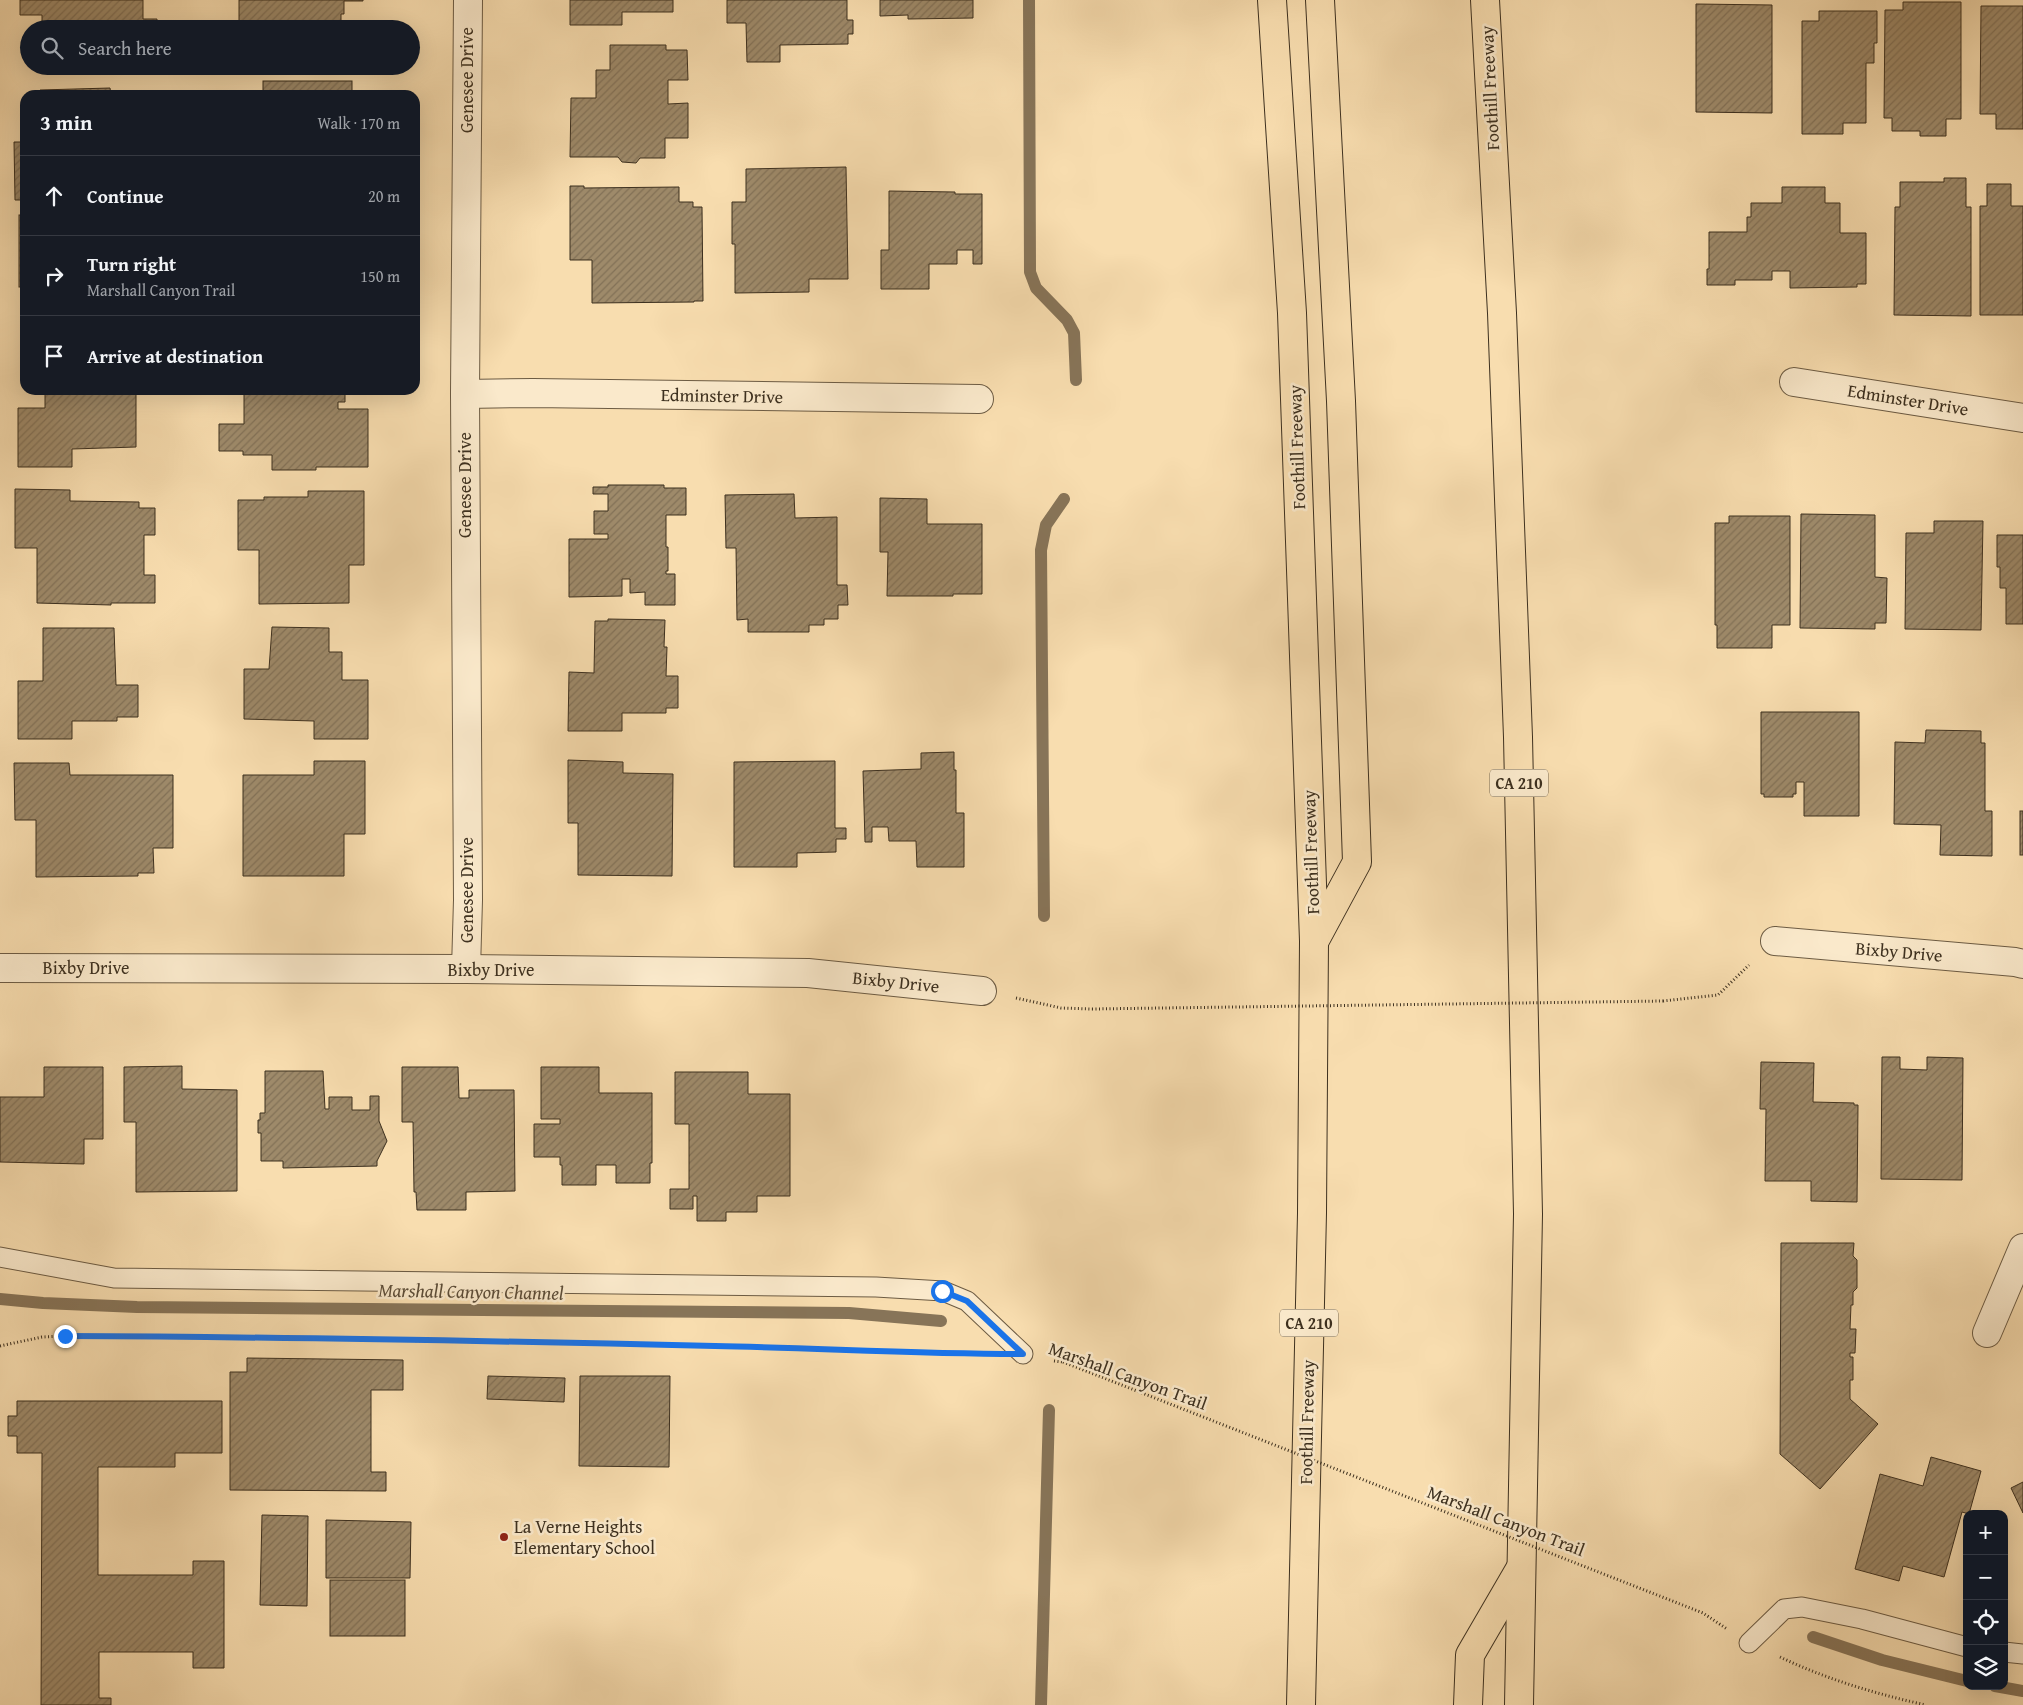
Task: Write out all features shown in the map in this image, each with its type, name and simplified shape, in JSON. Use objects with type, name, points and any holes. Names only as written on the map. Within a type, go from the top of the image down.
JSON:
[{"type":"highway","name":"Foothill Freeway","points":[[1272,0],[1292,313],[1314,942],[1312,1213],[1301,1705]]},
{"type":"highway","points":[[1314,942],[1357,862],[1341,401],[1320,0]]},
{"type":"highway","name":"Foothill Freeway","points":[[1485,0],[1502,313],[1518,737],[1528,1214],[1518,1705]]},
{"type":"highway","points":[[1468,1705],[1470,1655],[1521,1567]]},
{"type":"street","name":"Genesee Drive","points":[[466,969],[468,890],[465,394],[468,0]]},
{"type":"street","name":"Edminster Drive","points":[[1794,382],[2023,418]]},
{"type":"street","name":"Edminster Drive","points":[[465,394],[533,393],[980,399]]},
{"type":"street","name":"Bixby Drive","points":[[1775,941],[2023,964]]},
{"type":"street","name":"Bixby Drive","points":[[0,968],[466,969],[808,973],[982,991]]},
{"type":"street","points":[[1988,1333],[2023,1248]]},
{"type":"lane","points":[[0,1257],[114,1278],[876,1286],[942,1291],[967,1301],[1023,1354]]},
{"type":"lane","points":[[1749,1643],[1784,1609],[1802,1607],[1963,1646]]},
{"type":"lane","points":[[2008,1652],[2023,1654]]},
{"type":"path","points":[[982,991],[1061,1008],[1092,1009],[1663,1001],[1718,995],[1775,941]]},
{"type":"path","name":"Marshall Canyon Trail","points":[[0,1346],[42,1338],[65,1336],[210,1337],[704,1345],[853,1349],[938,1354],[1023,1354],[1063,1362],[1704,1613],[1727,1629]]},
{"type":"path","points":[[1802,1668],[1882,1695],[1926,1705]]},
{"type":"building","points":[[20,0],[143,0],[143,19],[157,20],[42,20],[42,15],[20,15]]},
{"type":"building","points":[[239,0],[363,0],[344,1],[344,14],[341,14],[341,20],[239,20]]},
{"type":"building","points":[[570,0],[673,0],[673,12],[622,12],[622,25],[570,25]]},
{"type":"building","points":[[727,0],[847,0],[847,20],[853,20],[853,34],[848,34],[848,44],[780,45],[780,62],[747,62],[746,23],[727,23]]},
{"type":"building","points":[[880,0],[973,0],[973,18],[908,19],[908,15],[880,16]]},
{"type":"building","points":[[1903,2],[1961,2],[1961,119],[1946,119],[1946,136],[1920,136],[1920,131],[1892,131],[1892,118],[1884,118],[1885,10],[1903,10]]},
{"type":"building","points":[[1696,4],[1772,5],[1772,113],[1696,112]]},
{"type":"building","points":[[1981,6],[2023,6],[2023,129],[1996,129],[1996,114],[1980,114]]},
{"type":"building","points":[[1819,11],[1877,11],[1877,43],[1874,43],[1874,63],[1866,63],[1866,123],[1843,123],[1843,134],[1802,134],[1802,21],[1819,21]]},
{"type":"building","points":[[610,45],[666,45],[666,50],[687,50],[688,80],[668,80],[668,104],[688,103],[688,138],[665,138],[665,158],[640,158],[636,163],[622,162],[618,157],[570,157],[571,98],[596,98],[596,70],[610,70]]},
{"type":"building","points":[[263,81],[352,81],[352,90],[263,90]]},
{"type":"building","points":[[110,88],[110,90],[40,90]]},
{"type":"building","points":[[14,142],[20,142],[20,200],[15,200]]},
{"type":"building","points":[[846,167],[848,279],[809,279],[809,292],[735,293],[735,244],[732,244],[732,202],[746,202],[746,169]]},
{"type":"building","points":[[1944,178],[1966,178],[1966,207],[1971,207],[1971,316],[1894,315],[1895,207],[1900,207],[1900,182],[1944,182]]},
{"type":"building","points":[[1987,184],[2011,184],[2011,206],[2023,206],[2023,315],[1980,315],[1980,206],[1987,206]]},
{"type":"building","points":[[570,186],[584,186],[584,188],[679,187],[679,202],[693,202],[693,207],[702,207],[703,301],[592,303],[592,260],[570,260]]},
{"type":"building","points":[[1782,187],[1825,187],[1825,203],[1840,203],[1840,233],[1866,233],[1866,284],[1857,284],[1857,287],[1790,288],[1790,271],[1772,271],[1772,280],[1735,280],[1735,285],[1707,285],[1709,232],[1747,232],[1747,217],[1751,217],[1751,203],[1782,203]]},
{"type":"building","points":[[889,191],[982,194],[982,264],[973,264],[973,250],[957,250],[957,264],[929,264],[929,289],[881,289],[881,250],[889,250]]},
{"type":"building","points":[[19,215],[20,215],[20,287]]},
{"type":"building","points":[[45,395],[136,395],[136,447],[72,449],[72,467],[18,467],[18,408],[45,408]]},
{"type":"building","points":[[244,395],[345,395],[345,402],[338,402],[338,409],[368,409],[368,467],[316,467],[316,470],[272,470],[272,455],[243,455],[243,451],[219,451],[219,424],[244,424]]},
{"type":"building","points":[[608,485],[664,485],[664,488],[686,488],[686,515],[666,515],[668,571],[666,571],[666,574],[675,574],[675,605],[645,605],[645,592],[630,593],[630,579],[622,579],[622,596],[569,597],[569,539],[608,539],[608,534],[594,534],[594,511],[608,511],[608,494],[593,494],[593,487],[608,487]]},
{"type":"building","points":[[15,489],[70,490],[70,501],[139,502],[139,508],[155,508],[155,535],[144,535],[144,575],[155,575],[155,603],[111,603],[111,605],[37,603],[37,548],[15,548]]},
{"type":"building","points":[[308,491],[364,491],[364,565],[349,565],[349,603],[259,604],[259,550],[238,550],[238,500],[264,500],[264,497],[308,497]]},
{"type":"building","points":[[794,494],[795,518],[837,517],[837,585],[847,585],[848,605],[838,605],[838,619],[824,619],[824,625],[809,625],[809,632],[748,632],[748,619],[737,620],[736,548],[726,548],[725,495]]},
{"type":"building","points":[[880,498],[927,499],[927,524],[982,524],[982,594],[887,596],[888,552],[880,552]]},
{"type":"building","points":[[1801,514],[1875,515],[1875,577],[1887,578],[1886,623],[1875,623],[1875,629],[1800,628]]},
{"type":"building","points":[[1729,516],[1790,516],[1790,625],[1772,625],[1772,648],[1717,648],[1717,625],[1715,625],[1715,523],[1729,523]]},
{"type":"building","points":[[1934,521],[1983,521],[1981,630],[1905,629],[1906,533],[1934,533]]},
{"type":"building","points":[[1997,535],[2023,535],[2023,624],[2006,624],[2006,588],[2000,588],[2000,567],[1997,567]]},
{"type":"building","points":[[608,619],[665,620],[664,647],[667,647],[666,676],[678,676],[678,708],[666,708],[666,713],[622,713],[622,731],[568,731],[569,672],[594,673],[595,621],[608,621]]},
{"type":"building","points":[[272,627],[329,628],[329,652],[342,652],[342,680],[368,680],[368,739],[314,739],[314,721],[244,719],[244,669],[269,669]]},
{"type":"building","points":[[43,628],[114,628],[116,685],[138,685],[138,717],[117,717],[117,721],[72,721],[72,739],[18,739],[18,681],[43,681]]},
{"type":"building","points":[[1761,712],[1859,712],[1859,816],[1804,816],[1804,782],[1796,782],[1796,794],[1793,794],[1793,797],[1764,797],[1764,794],[1761,794]]},
{"type":"building","points":[[1926,730],[1981,731],[1981,743],[1985,743],[1985,811],[1992,811],[1992,856],[1940,855],[1941,825],[1894,824],[1895,742],[1925,743]]},
{"type":"building","points":[[954,752],[956,813],[964,813],[964,867],[917,867],[916,841],[889,841],[888,827],[872,827],[872,842],[865,842],[863,771],[921,769],[921,753]]},
{"type":"building","points":[[568,760],[623,762],[623,773],[673,774],[672,876],[578,875],[578,823],[568,823]]},
{"type":"building","points":[[314,761],[365,761],[365,834],[344,834],[344,876],[243,876],[243,775],[314,775]]},
{"type":"building","points":[[835,761],[835,828],[846,828],[846,839],[836,839],[836,852],[797,853],[797,867],[734,867],[734,762]]},
{"type":"building","points":[[14,763],[69,763],[70,775],[173,775],[173,848],[153,848],[154,873],[138,873],[138,876],[36,877],[36,820],[15,820]]},
{"type":"building","points":[[2020,811],[2023,811],[2023,855],[2020,855]]},
{"type":"building","points":[[1882,1057],[1900,1057],[1900,1069],[1927,1070],[1927,1057],[1963,1058],[1962,1180],[1881,1179]]},
{"type":"building","points":[[1761,1062],[1814,1063],[1813,1102],[1854,1103],[1854,1105],[1858,1105],[1857,1202],[1811,1201],[1811,1181],[1765,1181],[1766,1109],[1760,1109]]},
{"type":"building","points":[[182,1066],[182,1089],[237,1090],[237,1191],[136,1192],[136,1122],[124,1122],[124,1067]]},
{"type":"building","points":[[44,1067],[103,1067],[103,1139],[84,1139],[84,1164],[0,1162],[0,1097],[44,1097]]},
{"type":"building","points":[[402,1067],[458,1067],[459,1098],[469,1098],[469,1090],[514,1090],[515,1191],[466,1192],[466,1210],[417,1210],[416,1192],[414,1192],[413,1122],[402,1122]]},
{"type":"building","points":[[541,1067],[599,1067],[599,1093],[652,1093],[652,1163],[650,1163],[650,1183],[616,1183],[616,1165],[596,1165],[596,1185],[562,1185],[560,1157],[534,1157],[534,1124],[560,1124],[560,1119],[541,1119]]},
{"type":"building","points":[[265,1071],[323,1071],[325,1109],[329,1109],[329,1097],[352,1097],[352,1110],[370,1110],[370,1096],[379,1096],[379,1121],[387,1141],[377,1161],[377,1166],[283,1168],[283,1161],[261,1161],[261,1133],[258,1133],[258,1120],[260,1120],[260,1113],[265,1113]]},
{"type":"building","points":[[675,1072],[748,1072],[748,1094],[790,1094],[790,1196],[757,1196],[757,1212],[726,1212],[726,1221],[697,1221],[697,1196],[693,1196],[693,1209],[670,1209],[670,1189],[689,1189],[689,1124],[675,1124]]},
{"type":"building","points":[[1781,1243],[1854,1243],[1853,1256],[1857,1260],[1857,1288],[1853,1292],[1853,1305],[1851,1305],[1850,1329],[1856,1329],[1855,1353],[1850,1353],[1850,1357],[1853,1357],[1853,1380],[1850,1380],[1850,1399],[1878,1424],[1820,1489],[1780,1454]]},
{"type":"building","points":[[247,1358],[403,1360],[403,1390],[371,1390],[371,1472],[386,1472],[386,1491],[230,1490],[230,1372],[247,1372]]},
{"type":"building","points":[[488,1376],[565,1378],[564,1402],[487,1399]]},
{"type":"building","points":[[580,1376],[670,1376],[669,1467],[579,1466]]},
{"type":"building","points":[[17,1401],[222,1401],[222,1453],[175,1453],[175,1467],[98,1467],[98,1575],[193,1575],[193,1561],[224,1561],[224,1668],[193,1668],[193,1652],[99,1652],[99,1698],[111,1698],[111,1705],[41,1705],[42,1453],[17,1453],[17,1436],[8,1436],[8,1416],[17,1416]]},
{"type":"building","points":[[1931,1457],[1981,1471],[1970,1510],[1963,1510],[1962,1512],[1944,1577],[1903,1566],[1899,1581],[1855,1569],[1880,1474],[1923,1486]]},
{"type":"building","points":[[2023,1482],[2023,1513],[2011,1488]]},
{"type":"building","points":[[262,1515],[308,1516],[307,1606],[260,1605]]},
{"type":"building","points":[[326,1520],[411,1522],[410,1578],[326,1578]]},
{"type":"building","points":[[330,1580],[405,1580],[405,1636],[330,1636]]},
{"type":"waterway","points":[[1029,0],[1030,272],[1036,288],[1067,320],[1074,333],[1076,380]]},
{"type":"waterway","points":[[1044,916],[1041,550],[1046,525],[1064,499]]},
{"type":"waterway","name":"Marshall Canyon Channel","points":[[0,1299],[137,1307],[849,1313],[941,1321]]},
{"type":"waterway","points":[[1041,1705],[1049,1410]]},
{"type":"waterway","name":"Marshall Canyon Channel","points":[[1813,1637],[1882,1660],[1963,1680]]},
{"type":"waterway","name":"Marshall Canyon Channel","points":[[2008,1688],[2023,1691]]},
{"type":"place","name":"La Verne Heights Elementary School","points":[[504,1537]]},
{"type":"route","points":[[65,1336],[714,1346],[853,1349],[938,1354],[1023,1354],[967,1301],[942,1291]]}]
